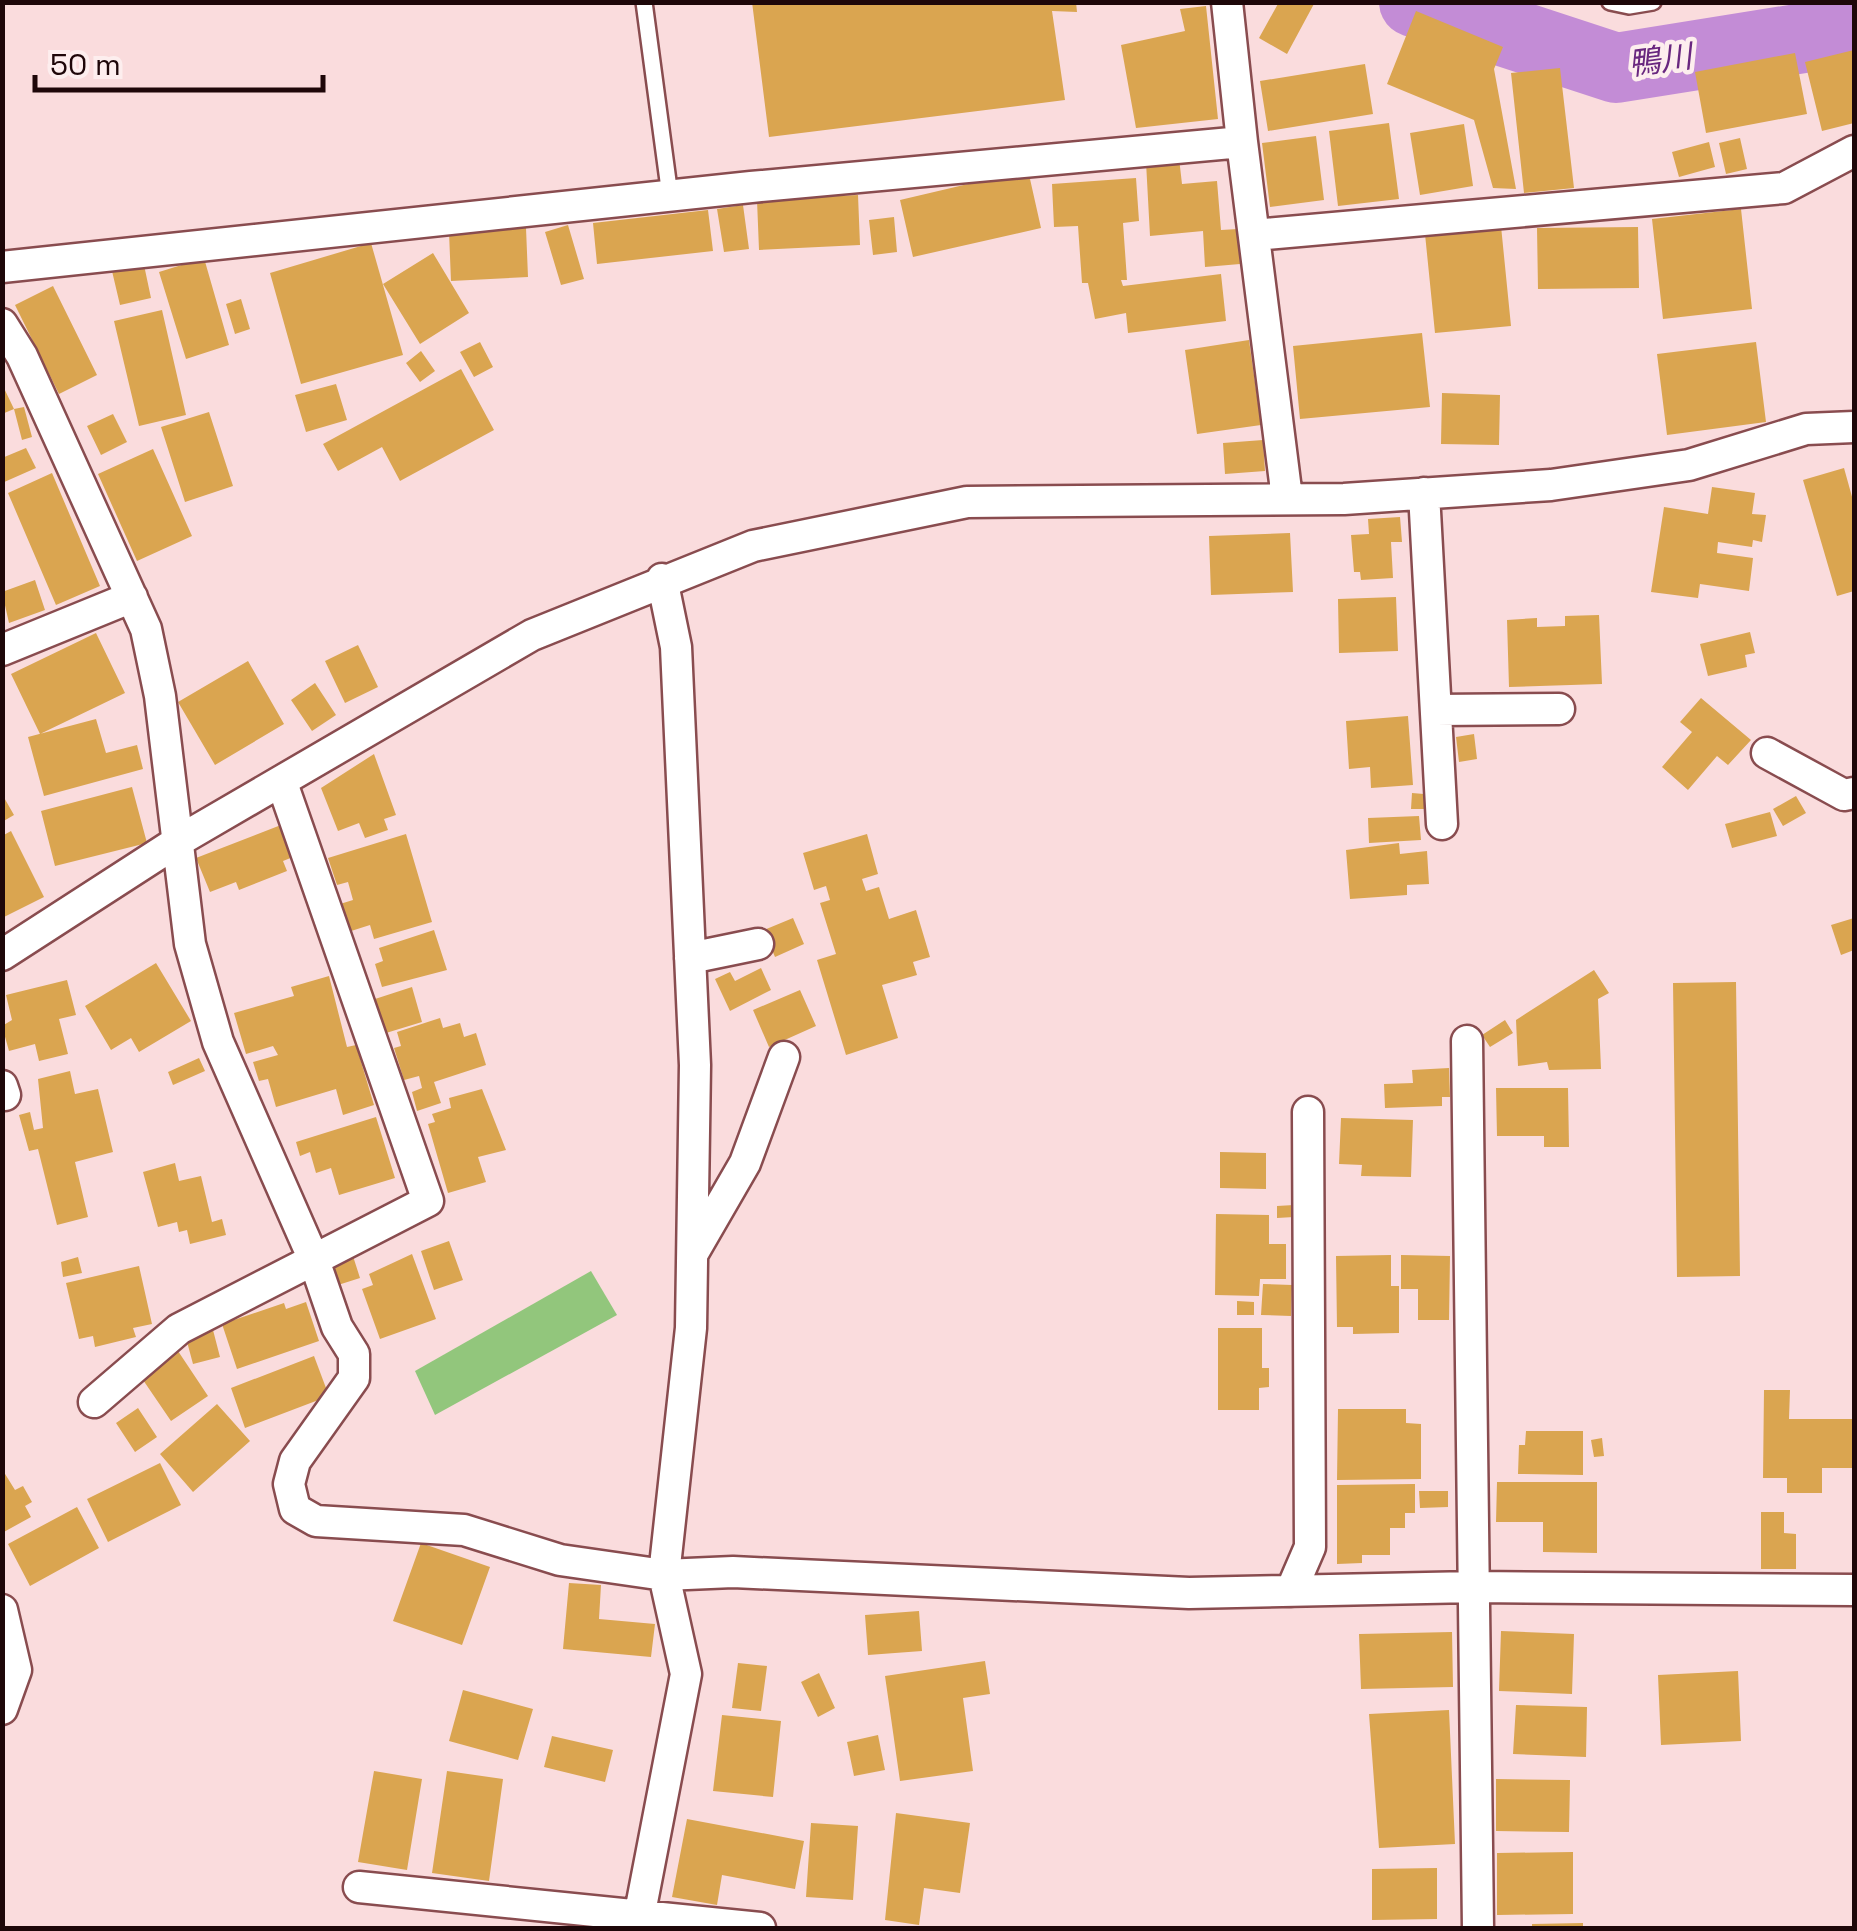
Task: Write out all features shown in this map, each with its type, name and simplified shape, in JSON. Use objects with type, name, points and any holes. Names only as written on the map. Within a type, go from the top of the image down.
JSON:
[{"type":"street","points":[[1227,2],[1287,498]]},
{"type":"street","points":[[2,267],[670,196],[1242,142]]},
{"type":"street","points":[[1254,235],[1784,188],[1854,151]]},
{"type":"street","points":[[2,324],[22,356],[146,629],[160,696],[190,944],[218,1042],[314,1260],[338,1327],[354,1354],[354,1378],[296,1461],[290,1484],[296,1509],[316,1520],[464,1530],[560,1560],[664,1575],[734,1572],[1189,1594],[1474,1587],[1854,1590]]},
{"type":"street","points":[[2,955],[358,732],[532,636],[662,579],[753,546],[967,502],[1287,498],[1551,485],[1689,465],[1806,429],[1854,427]]},
{"type":"street","points":[[1424,494],[1442,824]]},
{"type":"street","points":[[638,1922],[686,1674],[664,1575],[691,1328],[695,1065],[676,646],[662,579]]},
{"type":"street","points":[[2,650],[132,597]]},
{"type":"street","points":[[1436,710],[1559,709]]},
{"type":"street","points":[[1768,753],[1844,794],[1854,794]]},
{"type":"street","points":[[94,1402],[179,1328],[428,1201],[282,783]]},
{"type":"street","points":[[690,958],[758,944]]},
{"type":"street","points":[[1467,1040],[1478,1928]]},
{"type":"street","points":[[692,1255],[744,1163],[784,1057]]},
{"type":"street","points":[[1292,1591],[1310,1547],[1308,1112]]},
{"type":"street","points":[[2,1610],[16,1670],[2,1709]]},
{"type":"street","points":[[359,1887],[451,1914],[760,1928]]},
{"type":"lane","points":[[644,2],[670,196]]},
{"type":"lane","points":[[1610,2],[1628,6],[1653,2]]},
{"type":"green space","points":[[591,1271],[617,1315],[435,1415],[415,1371]]},
{"type":"building","points":[[752,2],[1076,2],[1077,12],[1052,11],[1065,100],[769,137]]},
{"type":"building","points":[[1279,2],[1315,2],[1287,54],[1259,38]]},
{"type":"building","points":[[1206,6],[1218,119],[1136,128],[1121,45],[1185,31],[1180,9]]},
{"type":"building","points":[[1416,11],[1503,47],[1494,69],[1516,189],[1493,188],[1474,120],[1387,84]]},
{"type":"building","points":[[1854,50],[1854,123],[1822,131],[1805,62]]},
{"type":"building","points":[[1795,53],[1807,114],[1706,133],[1695,72]]},
{"type":"building","points":[[1365,64],[1373,114],[1268,131],[1260,81]]},
{"type":"building","points":[[1560,68],[1574,188],[1524,193],[1511,73]]},
{"type":"building","points":[[1389,123],[1399,199],[1338,206],[1329,131]]},
{"type":"building","points":[[1464,124],[1473,186],[1420,195],[1410,133]]},
{"type":"building","points":[[1316,136],[1324,200],[1270,207],[1262,143]]},
{"type":"building","points":[[1740,138],[1747,169],[1726,174],[1719,143]]},
{"type":"building","points":[[1709,142],[1715,167],[1679,177],[1672,152]]},
{"type":"building","points":[[1179,158],[1182,184],[1217,181],[1221,230],[1238,229],[1240,264],[1205,267],[1203,231],[1150,236],[1146,162]]},
{"type":"building","points":[[1028,170],[1041,228],[913,257],[900,200]]},
{"type":"building","points":[[1136,178],[1139,221],[1123,223],[1127,280],[1121,280],[1123,286],[1221,274],[1226,321],[1128,333],[1126,313],[1095,319],[1088,283],[1082,283],[1078,226],[1054,227],[1052,184]]},
{"type":"building","points":[[858,195],[860,245],[759,250],[757,200]]},
{"type":"building","points":[[743,205],[749,249],[724,252],[717,209]]},
{"type":"building","points":[[1741,209],[1752,309],[1663,319],[1652,219]]},
{"type":"building","points":[[708,210],[713,251],[597,264],[593,223]]},
{"type":"building","points":[[894,217],[897,252],[873,255],[869,220]]},
{"type":"building","points":[[568,225],[584,279],[561,285],[545,232]]},
{"type":"building","points":[[1501,226],[1511,326],[1435,333],[1425,234]]},
{"type":"building","points":[[1638,227],[1639,288],[1538,289],[1537,228]]},
{"type":"building","points":[[526,228],[528,277],[451,281],[449,232]]},
{"type":"building","points":[[371,243],[403,355],[301,384],[270,273]]},
{"type":"building","points":[[433,253],[469,313],[420,344],[383,284]]},
{"type":"building","points":[[204,258],[229,345],[186,359],[159,272]]},
{"type":"building","points":[[144,265],[151,298],[120,305],[112,271]]},
{"type":"building","points":[[53,286],[97,375],[59,394],[15,305]]},
{"type":"building","points":[[241,299],[250,329],[235,334],[226,304]]},
{"type":"building","points":[[162,310],[186,415],[139,426],[114,321]]},
{"type":"building","points":[[1422,333],[1430,407],[1300,419],[1293,346]]},
{"type":"building","points":[[1249,340],[1261,425],[1197,434],[1185,350]]},
{"type":"building","points":[[480,342],[493,367],[474,377],[460,352]]},
{"type":"building","points":[[1756,342],[1766,422],[1667,435],[1657,354]]},
{"type":"building","points":[[421,351],[435,371],[420,382],[406,363]]},
{"type":"building","points":[[461,369],[494,430],[400,481],[382,447],[338,471],[323,444]]},
{"type":"building","points":[[2,384],[14,409],[2,414]]},
{"type":"building","points":[[336,384],[347,420],[306,432],[295,395]]},
{"type":"building","points":[[1442,393],[1500,395],[1499,445],[1441,444]]},
{"type":"building","points":[[24,407],[32,437],[22,440],[14,409]]},
{"type":"building","points":[[209,412],[233,486],[185,502],[161,427]]},
{"type":"building","points":[[113,414],[127,442],[101,455],[87,426]]},
{"type":"building","points":[[1263,440],[1265,471],[1225,474],[1223,443]]},
{"type":"building","points":[[26,448],[36,468],[2,483],[2,458]]},
{"type":"building","points":[[153,449],[192,536],[137,561],[98,474]]},
{"type":"building","points":[[1844,468],[1854,504],[1854,591],[1837,596],[1803,480]]},
{"type":"building","points":[[52,473],[100,586],[56,605],[8,493]]},
{"type":"building","points":[[1712,487],[1755,493],[1752,514],[1766,515],[1762,542],[1753,540],[1752,547],[1718,542],[1717,553],[1753,558],[1749,591],[1700,584],[1698,598],[1651,592],[1664,507],[1708,514]]},
{"type":"building","points":[[1400,517],[1402,542],[1391,542],[1393,578],[1361,580],[1360,572],[1354,572],[1351,535],[1369,534],[1368,519]]},
{"type":"building","points":[[1290,533],[1293,592],[1211,595],[1209,536]]},
{"type":"building","points":[[35,580],[45,610],[9,623],[2,592]]},
{"type":"building","points":[[1396,597],[1398,651],[1339,653],[1338,599]]},
{"type":"building","points":[[1599,615],[1602,684],[1509,687],[1507,620],[1537,618],[1537,627],[1565,626],[1565,616]]},
{"type":"building","points":[[1750,632],[1755,653],[1745,655],[1747,667],[1708,676],[1700,644]]},
{"type":"building","points":[[96,633],[125,693],[40,734],[11,674]]},
{"type":"building","points":[[358,645],[378,687],[345,703],[325,661]]},
{"type":"building","points":[[248,661],[284,724],[215,765],[178,702]]},
{"type":"building","points":[[315,683],[336,715],[312,731],[291,700]]},
{"type":"building","points":[[1701,698],[1751,740],[1728,765],[1717,756],[1688,790],[1662,767],[1692,732],[1680,722]]},
{"type":"building","points":[[1408,716],[1413,785],[1371,788],[1370,767],[1349,769],[1346,721]]},
{"type":"building","points":[[96,719],[106,753],[137,745],[143,769],[44,796],[28,737]]},
{"type":"building","points":[[1474,734],[1477,759],[1459,762],[1456,737]]},
{"type":"building","points":[[374,754],[396,815],[384,819],[388,830],[365,838],[359,823],[338,831],[321,788]]},
{"type":"building","points":[[132,787],[147,843],[55,866],[41,811]]},
{"type":"building","points":[[1412,793],[1424,794],[1424,809],[1411,809]]},
{"type":"building","points":[[2,794],[14,815],[2,822]]},
{"type":"building","points":[[1796,796],[1806,813],[1783,826],[1773,809]]},
{"type":"building","points":[[1770,812],[1777,836],[1732,848],[1725,824]]},
{"type":"building","points":[[1419,816],[1421,840],[1369,843],[1368,818]]},
{"type":"building","points":[[281,825],[293,857],[283,861],[287,871],[239,890],[236,882],[210,892],[196,858]]},
{"type":"building","points":[[11,831],[44,897],[2,918],[2,836]]},
{"type":"building","points":[[406,834],[432,922],[374,939],[370,925],[348,932],[340,904],[353,900],[348,882],[337,885],[328,858]]},
{"type":"building","points":[[867,834],[878,874],[862,879],[866,891],[879,887],[889,919],[916,910],[930,957],[913,962],[917,975],[882,985],[898,1038],[846,1055],[817,960],[836,954],[820,903],[830,900],[826,886],[814,890],[803,853]]},
{"type":"building","points":[[1399,843],[1400,854],[1427,851],[1429,884],[1407,885],[1407,895],[1350,899],[1346,850]]},
{"type":"building","points":[[793,918],[804,944],[775,957],[764,930]]},
{"type":"building","points":[[1854,918],[1854,950],[1841,955],[1831,925]]},
{"type":"building","points":[[434,930],[447,970],[382,987],[375,964],[383,961],[379,948]]},
{"type":"building","points":[[156,963],[191,1021],[139,1052],[131,1038],[111,1050],[85,1006]]},
{"type":"building","points":[[761,968],[771,990],[730,1011],[715,979],[730,972],[735,981]]},
{"type":"building","points":[[1594,970],[1609,993],[1598,999],[1601,1069],[1549,1070],[1547,1062],[1518,1066],[1516,1020]]},
{"type":"building","points":[[329,976],[347,1047],[356,1045],[374,1105],[343,1115],[336,1089],[276,1107],[268,1079],[259,1081],[253,1062],[278,1055],[273,1046],[246,1054],[234,1013],[294,996],[291,987]]},
{"type":"building","points":[[67,980],[76,1015],[59,1019],[68,1054],[39,1061],[35,1044],[9,1051],[2,1026],[12,1020],[6,995]]},
{"type":"building","points":[[1736,982],[1740,1276],[1677,1277],[1673,983]]},
{"type":"building","points":[[412,987],[422,1022],[386,1033],[375,999]]},
{"type":"building","points":[[800,990],[816,1026],[769,1047],[753,1010]]},
{"type":"building","points":[[440,1018],[443,1028],[460,1023],[464,1037],[476,1033],[486,1065],[434,1082],[441,1103],[417,1111],[412,1092],[422,1088],[419,1076],[404,1080],[394,1048],[401,1046],[397,1032]]},
{"type":"building","points":[[1505,1020],[1513,1033],[1490,1047],[1482,1035]]},
{"type":"building","points":[[199,1058],[205,1071],[173,1085],[168,1072]]},
{"type":"building","points":[[1449,1068],[1450,1097],[1442,1097],[1442,1106],[1385,1108],[1384,1084],[1413,1083],[1412,1070]]},
{"type":"building","points":[[70,1071],[75,1094],[98,1089],[113,1152],[75,1162],[88,1217],[57,1225],[38,1149],[29,1151],[19,1115],[30,1112],[34,1130],[43,1128],[38,1079]]},
{"type":"building","points":[[1496,1088],[1568,1088],[1569,1147],[1544,1147],[1544,1136],[1497,1136]]},
{"type":"building","points":[[482,1089],[506,1150],[478,1157],[486,1182],[448,1193],[428,1124],[435,1122],[432,1114],[451,1108],[449,1098]]},
{"type":"building","points":[[376,1117],[395,1178],[339,1195],[331,1168],[316,1173],[310,1152],[300,1156],[296,1142]]},
{"type":"building","points":[[1341,1118],[1413,1120],[1411,1177],[1361,1176],[1362,1165],[1339,1164]]},
{"type":"building","points":[[1220,1152],[1266,1153],[1266,1189],[1220,1188]]},
{"type":"building","points":[[175,1163],[179,1181],[201,1176],[212,1222],[222,1219],[226,1235],[190,1244],[187,1230],[179,1232],[177,1222],[158,1227],[143,1172]]},
{"type":"building","points":[[1294,1205],[1294,1217],[1277,1218],[1277,1206]]},
{"type":"building","points":[[1216,1214],[1269,1215],[1269,1244],[1286,1244],[1286,1279],[1260,1279],[1259,1296],[1215,1295]]},
{"type":"building","points":[[449,1241],[463,1280],[434,1290],[421,1251]]},
{"type":"building","points":[[352,1253],[360,1278],[338,1285],[330,1260]]},
{"type":"building","points":[[412,1254],[436,1319],[380,1339],[362,1289],[373,1285],[369,1274]]},
{"type":"building","points":[[1391,1255],[1391,1286],[1399,1286],[1399,1333],[1353,1334],[1353,1327],[1337,1327],[1336,1256]]},
{"type":"building","points":[[1401,1255],[1450,1256],[1449,1320],[1418,1320],[1418,1289],[1401,1289]]},
{"type":"building","points":[[78,1257],[82,1273],[63,1277],[61,1262]]},
{"type":"building","points":[[139,1266],[152,1324],[133,1328],[136,1337],[95,1347],[93,1336],[79,1339],[66,1283]]},
{"type":"building","points":[[1263,1284],[1292,1285],[1291,1316],[1261,1315]]},
{"type":"building","points":[[1237,1301],[1254,1302],[1254,1315],[1237,1315]]},
{"type":"building","points":[[306,1302],[319,1341],[237,1369],[222,1324],[284,1303],[286,1309]]},
{"type":"building","points":[[1218,1328],[1262,1328],[1262,1368],[1269,1368],[1269,1387],[1259,1388],[1259,1410],[1218,1410]]},
{"type":"building","points":[[213,1330],[220,1357],[193,1364],[186,1338]]},
{"type":"building","points":[[178,1351],[208,1396],[171,1421],[141,1377]]},
{"type":"building","points":[[314,1356],[329,1396],[245,1428],[231,1388]]},
{"type":"building","points":[[1764,1390],[1790,1390],[1789,1419],[1854,1419],[1854,1468],[1822,1468],[1822,1493],[1787,1493],[1787,1478],[1763,1478]]},
{"type":"building","points":[[217,1404],[250,1441],[193,1492],[160,1454]]},
{"type":"building","points":[[138,1408],[157,1437],[135,1452],[116,1423]]},
{"type":"building","points":[[1338,1409],[1406,1409],[1406,1423],[1421,1424],[1421,1479],[1337,1480]]},
{"type":"building","points":[[1526,1431],[1583,1431],[1583,1475],[1518,1474],[1519,1445],[1525,1445]]},
{"type":"building","points":[[1602,1438],[1604,1456],[1594,1457],[1591,1440]]},
{"type":"building","points":[[160,1463],[181,1505],[108,1542],[87,1499]]},
{"type":"building","points":[[2,1469],[15,1490],[23,1486],[32,1502],[25,1506],[31,1517],[2,1533]]},
{"type":"building","points":[[1497,1482],[1597,1482],[1597,1553],[1543,1552],[1543,1522],[1496,1522]]},
{"type":"building","points":[[1415,1484],[1415,1513],[1405,1513],[1405,1528],[1390,1528],[1390,1555],[1362,1555],[1362,1563],[1337,1564],[1337,1485]]},
{"type":"building","points":[[1419,1491],[1448,1491],[1448,1507],[1420,1508]]},
{"type":"building","points":[[77,1507],[99,1548],[30,1586],[8,1544]]},
{"type":"building","points":[[1761,1512],[1784,1512],[1784,1533],[1796,1534],[1796,1569],[1761,1569]]},
{"type":"building","points":[[421,1543],[490,1567],[462,1645],[393,1621]]},
{"type":"building","points":[[569,1583],[601,1585],[599,1619],[655,1624],[651,1657],[563,1649]]},
{"type":"building","points":[[919,1611],[922,1651],[868,1655],[865,1615]]},
{"type":"building","points":[[1501,1631],[1574,1634],[1572,1694],[1499,1691]]},
{"type":"building","points":[[1452,1632],[1453,1687],[1361,1689],[1359,1634]]},
{"type":"building","points":[[985,1661],[990,1694],[963,1698],[973,1771],[900,1781],[885,1676]]},
{"type":"building","points":[[738,1663],[767,1666],[761,1711],[732,1708]]},
{"type":"building","points":[[1738,1671],[1741,1741],[1661,1745],[1658,1675]]},
{"type":"building","points":[[819,1673],[835,1708],[818,1717],[801,1682]]},
{"type":"building","points":[[463,1690],[533,1709],[518,1760],[449,1741]]},
{"type":"building","points":[[1516,1705],[1587,1707],[1586,1757],[1513,1754]]},
{"type":"building","points":[[1449,1710],[1455,1844],[1379,1848],[1369,1714]]},
{"type":"building","points":[[722,1715],[781,1721],[773,1797],[713,1791]]},
{"type":"building","points":[[878,1735],[885,1770],[854,1776],[847,1742]]},
{"type":"building","points":[[552,1736],[613,1750],[605,1782],[544,1767]]},
{"type":"building","points":[[374,1771],[422,1779],[407,1870],[358,1862]]},
{"type":"building","points":[[447,1771],[503,1779],[489,1881],[432,1873]]},
{"type":"building","points":[[1496,1779],[1570,1780],[1569,1832],[1496,1831]]},
{"type":"building","points":[[896,1813],[970,1823],[960,1893],[924,1888],[919,1925],[885,1920]]},
{"type":"building","points":[[687,1819],[804,1841],[795,1889],[722,1875],[717,1905],[672,1897]]},
{"type":"building","points":[[811,1823],[858,1826],[853,1900],[806,1897]]},
{"type":"building","points":[[1573,1852],[1573,1914],[1497,1915],[1497,1853]]},
{"type":"building","points":[[1437,1868],[1437,1919],[1372,1920],[1372,1869]]},
{"type":"building","points":[[1583,1923],[1583,1928],[1532,1928],[1532,1924]]},
{"type":"waterway","name":"鴨川","points":[[1414,2],[1616,68],[1854,30]]}]
